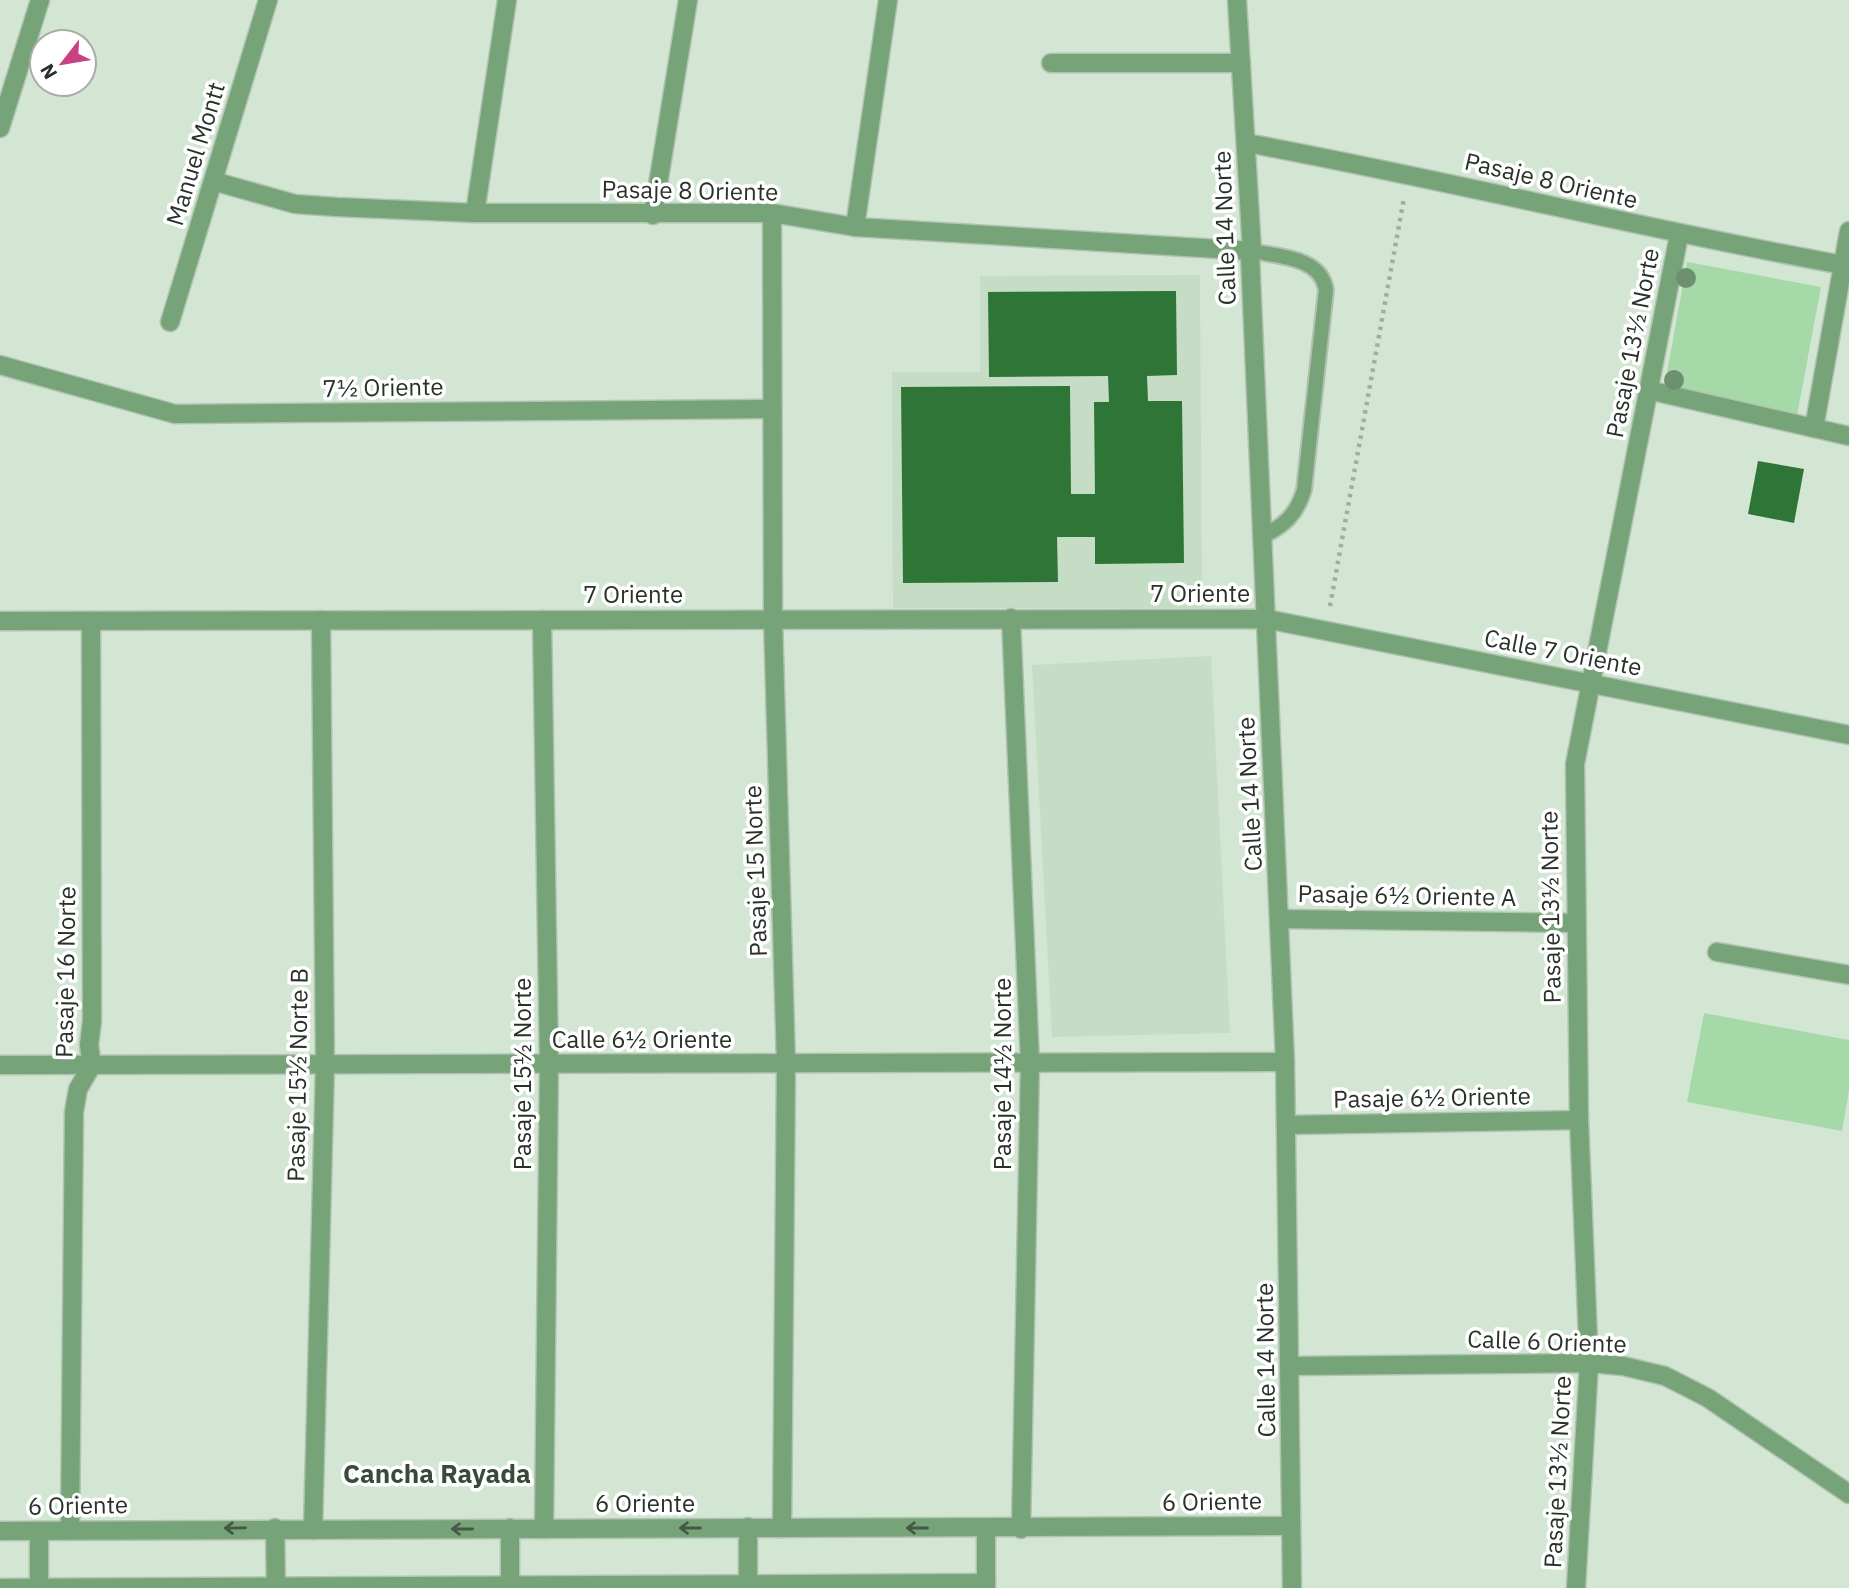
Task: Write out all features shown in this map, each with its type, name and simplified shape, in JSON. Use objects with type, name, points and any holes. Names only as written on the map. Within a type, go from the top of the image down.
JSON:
[{"type":"street","points":[[1,124],[40,0]]},
{"type":"street","name":"Manuel Montt","points":[[170,322],[268,0]]},
{"type":"street","points":[[475,213],[507,0]]},
{"type":"street","points":[[653,215],[688,0]]},
{"type":"street","points":[[855,227],[888,0]]},
{"type":"street","name":"Calle 14 Norte","points":[[1237,0],[1252,251],[1250,254],[1285,1062],[1292,1588]]},
{"type":"street","points":[[1051,64],[1241,63]]},
{"type":"street","name":"Pasaje 8 Oriente","points":[[1247,143],[1408,173],[1679,235],[1843,265]]},
{"type":"street","name":"Pasaje 8 Oriente","points":[[213,181],[295,204],[475,213],[772,213],[855,227],[1252,251]]},
{"type":"street","name":"Pasaje 15 Norte","points":[[772,213],[773,619],[786,1064],[782,1528]]},
{"type":"street","points":[[1814,428],[1849,230]]},
{"type":"street","name":"Pasaje 13½ Norte","points":[[1576,1588],[1589,1363],[1579,1120],[1575,923],[1576,764],[1679,235]]},
{"type":"street","name":"7½ Oriente","points":[[0,365],[175,414],[772,409]]},
{"type":"street","points":[[1648,390],[1849,436]]},
{"type":"street","name":"Pasaje 14½ Norte","points":[[1011,618],[1030,1063],[1021,1529]]},
{"type":"street","name":"Calle 7 Oriente","points":[[1266,619],[1849,735]]},
{"type":"street","name":"7 Oriente","points":[[0,621],[1266,619]]},
{"type":"street","name":"Pasaje 15½ Norte B","points":[[313,1530],[325,1065],[321,620]]},
{"type":"street","name":"Pasaje 15½ Norte","points":[[542,620],[549,1064],[544,1529]]},
{"type":"street","name":"Pasaje 16 Norte","points":[[70,1530],[74,1112],[78,1089],[92,1065],[89,1045],[92,1021],[91,621]]},
{"type":"street","name":"Pasaje 6½ Oriente A","points":[[1280,919],[1575,923]]},
{"type":"street","points":[[1717,951],[1849,975]]},
{"type":"street","name":"Calle 6½ Oriente","points":[[0,1065],[1285,1062]]},
{"type":"street","name":"Pasaje 6½ Oriente","points":[[1286,1125],[1579,1120]]},
{"type":"street","name":"Calle 6 Oriente","points":[[1291,1366],[1589,1363],[1623,1366],[1676,1382],[1708,1398],[1849,1494]]},
{"type":"street","name":"6 Oriente","points":[[0,1531],[1291,1526]]},
{"type":"street","points":[[748,1527],[748,1586]]},
{"type":"street","points":[[275,1528],[276,1587]]},
{"type":"street","points":[[510,1528],[510,1587]]},
{"type":"street","points":[[0,1588],[986,1586],[986,1528]]},
{"type":"street","points":[[39,1531],[39,1588]]},
{"type":"lane","points":[[1252,251],[1311,265],[1320,273],[1326,290],[1304,490],[1294,514],[1286,523],[1262,536]]},
{"type":"path","points":[[1326,630],[1408,173]]},
{"type":"shaded area","points":[[1200,275],[1202,608],[893,608],[892,372],[980,372],[980,276]]},
{"type":"shaded area","points":[[1211,656],[1230,1033],[1052,1037],[1032,665]]},
{"type":"green space","points":[[1687,262],[1821,287],[1795,426],[1663,395]]},
{"type":"green space","points":[[1704,1013],[1849,1040],[1849,1091],[1842,1131],[1687,1102]]},
{"type":"building","points":[[1176,291],[1177,375],[1147,376],[1148,401],[1182,401],[1184,563],[1095,564],[1095,537],[1057,537],[1058,582],[903,583],[901,387],[1070,386],[1071,494],[1095,494],[1094,402],[1109,402],[1108,376],[989,377],[988,292]]},
{"type":"building","points":[[1758,461],[1804,469],[1794,523],[1748,514]]},
{"type":"district","name":"Cancha Rayada","points":[[437,1474]]}]
